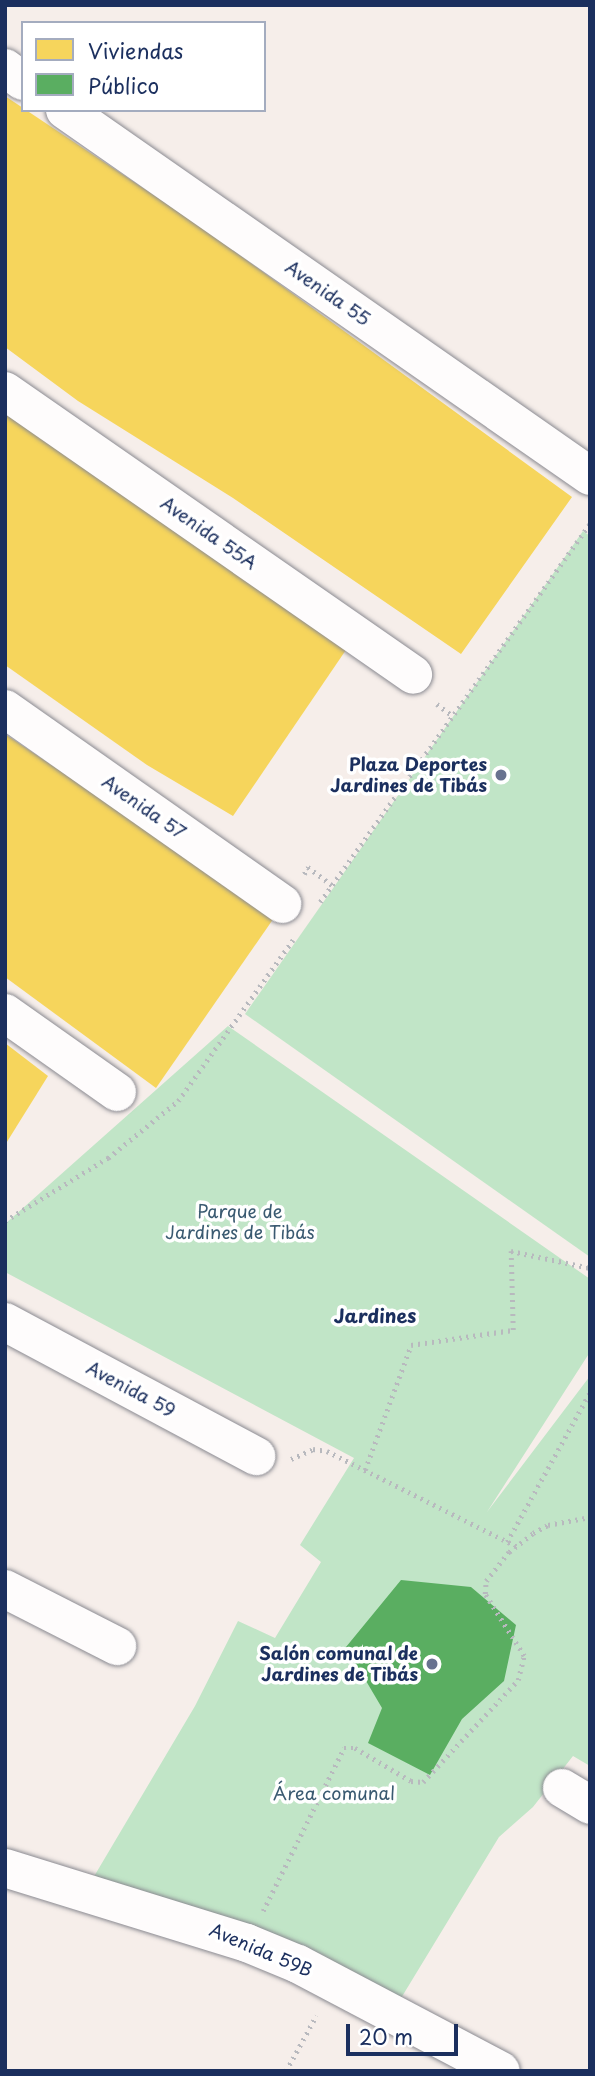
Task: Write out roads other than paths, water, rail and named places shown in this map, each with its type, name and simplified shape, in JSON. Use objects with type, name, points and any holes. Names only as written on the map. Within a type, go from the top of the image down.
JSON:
[{"type":"street","points":[[5,68],[21,79]]},
{"type":"street","name":"Avenida 55","points":[[68,112],[590,476]]},
{"type":"street","name":"Avenida 55A","points":[[5,391],[413,675]]},
{"type":"street","name":"Avenida 57","points":[[5,709],[282,904]]},
{"type":"street","points":[[5,1013],[117,1092]]},
{"type":"street","name":"Avenida 59","points":[[5,1322],[256,1456]]},
{"type":"street","points":[[5,1589],[117,1647]]},
{"type":"street","name":"Avenida 59B","points":[[5,1868],[206,1927],[334,1983],[501,2071]]},
{"type":"place","name":"Plaza Deportes Jardines de Tibás","points":[[501,775]]},
{"type":"place","name":"Salón comunal de Jardines de Tibás","points":[[432,1664]]},
{"type":"district","name":"Jardines","points":[[375,1316]]},
{"type":"park label","name":"Parque de Jardines de Tibás","points":[[240,1222]]},
{"type":"park label","name":"Área comunal","points":[[334,1793]]}]
